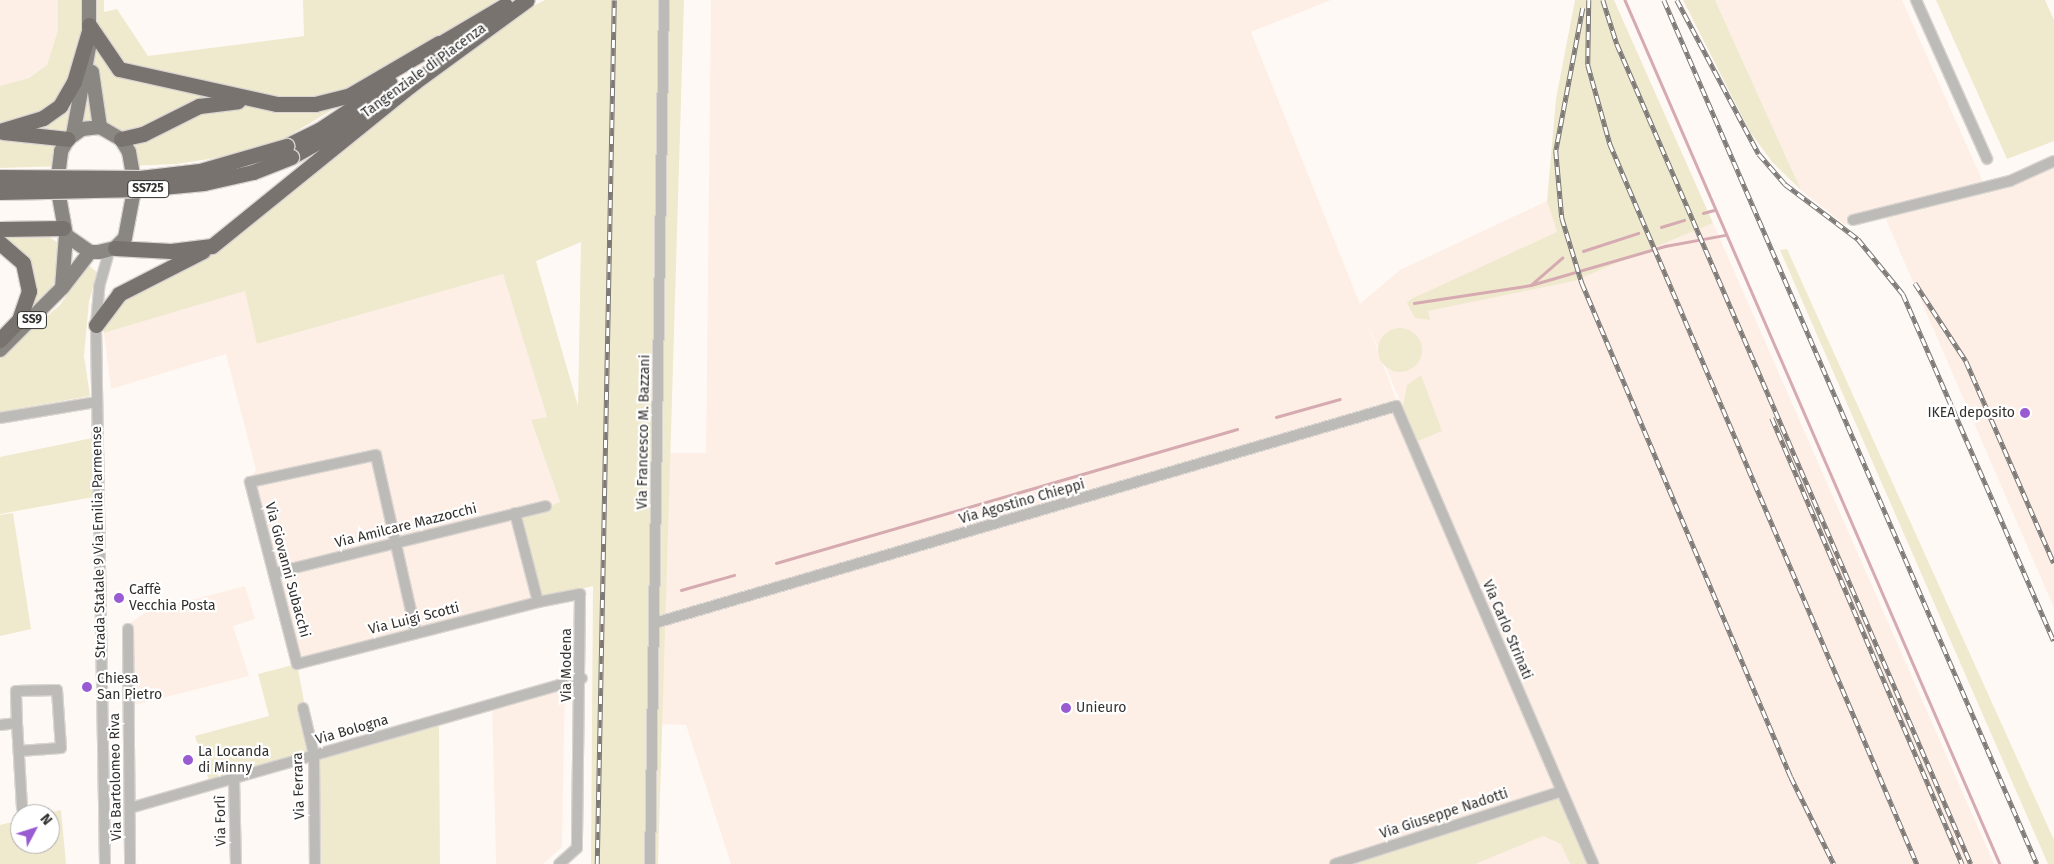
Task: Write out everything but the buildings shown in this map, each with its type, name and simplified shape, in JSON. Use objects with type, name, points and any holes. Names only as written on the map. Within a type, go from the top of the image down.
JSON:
[{"type":"highway","name":"Tangenziale di Piacenza","points":[[0,192],[141,189],[204,183],[253,172],[368,100],[439,43],[483,14],[516,0]]},
{"type":"highway","name":"Tangenziale di Piacenza","points":[[0,176],[157,176],[244,161],[288,151],[329,138],[416,81],[489,24],[527,0]]},
{"type":"highway","points":[[89,28],[119,69],[254,100]]},
{"type":"highway","points":[[0,131],[43,118],[60,106],[74,82],[89,28]]},
{"type":"highway","points":[[121,138],[136,136],[212,102],[254,100],[315,104],[350,95],[439,43]]},
{"type":"highway","points":[[96,325],[119,294],[212,246],[416,81]]},
{"type":"highway","points":[[0,131],[71,137]]},
{"type":"highway","points":[[0,229],[65,231]]},
{"type":"highway","points":[[0,243],[23,263],[29,291],[19,320],[0,340]]},
{"type":"highway","points":[[112,250],[171,251],[212,246]]},
{"type":"main road","points":[[89,0],[89,47],[100,127]]},
{"type":"main road","points":[[62,288],[65,231],[57,185],[61,151],[71,137],[89,47]]},
{"type":"main road","points":[[71,137],[100,127],[121,138]]},
{"type":"main road","name":"Strada Statale 9 Via Emilia Parmense","points":[[112,250],[131,225],[135,185],[129,152],[121,138]]},
{"type":"main road","points":[[65,231],[90,252],[112,250]]},
{"type":"main road","points":[[62,288],[90,252]]},
{"type":"main road","name":"SS9","points":[[0,350],[62,288]]},
{"type":"street","name":"Via Francesco M. Bazzani","points":[[650,864],[664,0]]},
{"type":"street","points":[[1916,0],[1987,160]]},
{"type":"street","points":[[1854,220],[2010,181],[2054,162]]},
{"type":"street","name":"Strada Statale 9 Via Emilia Parmense","points":[[105,864],[96,325],[99,287],[112,250]]},
{"type":"street","points":[[0,418],[97,402]]},
{"type":"street","name":"Via Agostino Chieppi","points":[[655,623],[1396,406]]},
{"type":"street","name":"Via Carlo Strinati","points":[[1396,406],[1593,864]]},
{"type":"street","name":"Via Giovanni Subacchi","points":[[297,664],[250,482],[376,455],[396,543]]},
{"type":"street","name":"Via Amilcare Mazzocchi","points":[[274,573],[546,506]]},
{"type":"street","points":[[515,513],[538,602]]},
{"type":"street","points":[[396,543],[416,633]]},
{"type":"street","name":"Via Modena","points":[[538,602],[580,594],[582,678],[577,848],[559,864]]},
{"type":"street","name":"Via Luigi Scotti","points":[[297,664],[538,602]]},
{"type":"street","name":"Via Bartolomeo Riva","points":[[128,629],[130,864]]},
{"type":"street","name":"Via Bologna","points":[[130,808],[582,678]]},
{"type":"street","points":[[19,751],[61,748],[57,690],[16,691],[17,723],[22,804]]},
{"type":"street","name":"Via Ferrara","points":[[303,708],[314,755],[315,864]]},
{"type":"street","points":[[0,724],[17,723]]},
{"type":"street","name":"Via Forlì","points":[[234,778],[236,864]]},
{"type":"street","name":"Via Giuseppe Nadotti","points":[[1335,864],[1562,791]]},
{"type":"shaded area","points":[[0,0],[58,0],[58,30],[47,65],[29,78],[0,86]]},
{"type":"shaded area","points":[[58,0],[104,0],[104,12],[117,9],[148,56],[304,36],[303,0],[497,0],[372,86],[265,150],[177,164],[124,166],[123,152],[114,140],[87,134],[74,141],[66,166],[0,168],[0,86],[29,78],[47,65],[58,30]]},
{"type":"shaded area","points":[[545,0],[684,0],[658,864],[591,864],[593,586],[542,598],[522,517],[560,502],[531,420],[547,417],[503,274],[257,344],[245,291],[104,333],[104,323],[126,296],[217,251],[508,19]],"holes":[[[581,242],[578,406],[536,261]]]},
{"type":"shaded area","points":[[711,0],[1331,0],[1251,32],[1360,304],[1400,270],[1547,201],[1574,281],[1713,223],[1994,864],[731,864],[686,725],[660,724],[669,453],[706,453]],"holes":[[[1366,320],[1517,681],[1413,443]]]},
{"type":"shaded area","points":[[1575,0],[1614,0],[1713,223],[1574,281],[1428,311],[1430,320],[1415,318],[1407,303],[1411,299],[1557,232],[1547,201],[1556,99]]},
{"type":"shaded area","points":[[1683,0],[1715,0],[1801,190],[1773,163],[1750,132]]},
{"type":"shaded area","points":[[1715,0],[1902,0],[1984,184],[2054,157],[2054,608],[1884,215],[1845,225],[1801,190]]},
{"type":"shaded area","points":[[1936,0],[2045,0],[2054,20],[2054,141],[2007,159]]},
{"type":"shaded area","points":[[44,233],[58,243],[58,275],[48,295],[33,310],[28,260],[0,237]]},
{"type":"shaded area","points":[[1787,249],[2054,840],[2054,864],[2048,864],[1780,250]]},
{"type":"shaded area","points":[[88,265],[98,273],[89,301],[84,356],[90,396],[0,412],[0,357],[60,305]]},
{"type":"shaded area","points":[[503,274],[547,417],[531,421],[560,502],[542,598],[297,664],[247,482],[256,470],[226,354],[111,389],[104,333],[245,291],[258,344]]},
{"type":"shaded area","points":[[1400,328],[1412,332],[1418,338],[1422,350],[1418,362],[1412,368],[1400,372],[1388,368],[1382,362],[1378,350],[1382,338],[1388,332]]},
{"type":"shaded area","points":[[1421,375],[1442,431],[1413,443],[1402,413],[1407,385]]},
{"type":"shaded area","points":[[97,437],[99,496],[0,514],[0,457]]},
{"type":"shaded area","points":[[13,513],[31,629],[0,636],[0,515]]},
{"type":"shaded area","points":[[245,586],[255,619],[233,626],[249,676],[131,706],[127,625],[146,612]]},
{"type":"shaded area","points":[[297,664],[314,754],[210,784],[195,736],[269,716],[258,674]]},
{"type":"shaded area","points":[[565,679],[562,847],[543,864],[496,864],[492,700]]},
{"type":"shaded area","points":[[439,720],[440,864],[316,864],[314,754]]},
{"type":"shaded area","points":[[1562,790],[1594,864],[1570,864],[1561,844],[1543,836],[1475,864],[1331,864]]},
{"type":"shaded area","points":[[60,810],[66,864],[0,864],[0,825],[10,822],[10,854],[60,854]]},
{"type":"waterway","points":[[1625,0],[2000,864]]},
{"type":"waterway","points":[[1703,213],[1714,210]]},
{"type":"waterway","points":[[1661,227],[1684,220]]},
{"type":"waterway","points":[[1583,251],[1638,233]]},
{"type":"waterway","points":[[1414,303],[1531,285],[1665,246],[1725,235]]},
{"type":"waterway","points":[[1532,284],[1562,258]]},
{"type":"waterway","points":[[1276,417],[1340,399]]},
{"type":"waterway","points":[[776,563],[1237,429]]},
{"type":"waterway","points":[[681,590],[734,575]]},
{"type":"railway","points":[[597,864],[614,0]]},
{"type":"railway","points":[[1589,0],[1588,65],[1610,144],[1917,864]]},
{"type":"railway","points":[[1603,0],[1617,44],[1971,864]]},
{"type":"railway","points":[[1664,0],[2037,864]]},
{"type":"railway","points":[[1677,0],[1759,154],[1785,184],[1858,239],[1903,294],[2054,641]]},
{"type":"railway","points":[[1583,8],[1556,151],[1562,218],[1582,283],[1791,777],[1834,864]]},
{"type":"railway","points":[[1915,283],[1966,361],[2054,563]]},
{"type":"railway","points":[[1772,418],[1962,864]]},
{"type":"place","name":"IKEA deposito","points":[[2025,413]]},
{"type":"place","name":"Caffè Vecchia Posta","points":[[119,598]]},
{"type":"place","name":"Chiesa San Pietro","points":[[87,687]]},
{"type":"place","name":"Unieuro","points":[[1066,708]]},
{"type":"place","name":"La Locanda di Minny","points":[[188,760]]}]
